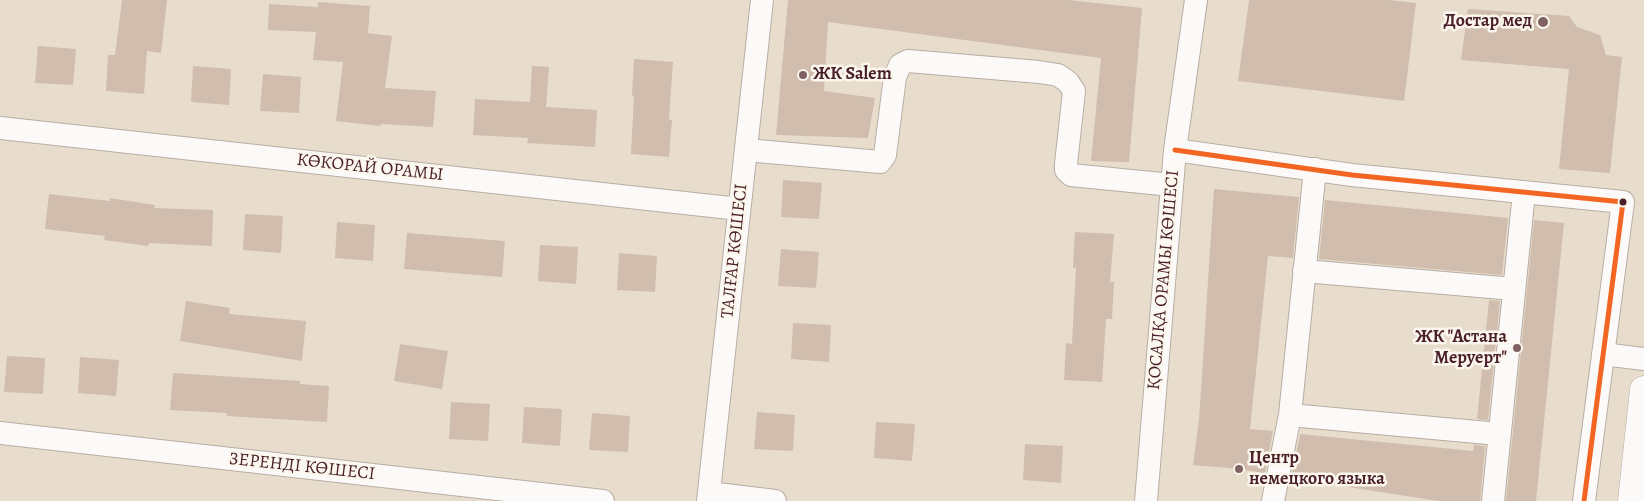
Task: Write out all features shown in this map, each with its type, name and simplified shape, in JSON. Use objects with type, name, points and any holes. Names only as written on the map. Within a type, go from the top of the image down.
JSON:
[{"type":"main road","points":[[1632,501],[1644,390]]},
{"type":"street","name":"ТАЛҒАР КӨШЕСІ","points":[[708,497],[762,0]]},
{"type":"street","name":"ҚОСАЛҚА ОРАМЫ КӨШЕСІ","points":[[1146,501],[1175,150],[1196,0]]},
{"type":"street","points":[[746,150],[880,162],[886,155],[895,77],[900,65],[908,61],[945,64],[1058,75],[1068,82],[1074,91],[1066,164],[1066,170],[1071,175],[1172,185]]},
{"type":"street","name":"КӨКОРАЙ ОРАМЫ","points":[[0,128],[739,209]]},
{"type":"street","points":[[1175,150],[1352,175],[1623,202],[1584,501]]},
{"type":"street","points":[[1273,501],[1290,414],[1315,169]]},
{"type":"street","points":[[1493,501],[1524,192]]},
{"type":"street","points":[[1304,271],[1514,289]]},
{"type":"street","points":[[1603,354],[1644,358]]},
{"type":"street","points":[[1290,414],[1499,434]]},
{"type":"street","name":"ЗЕРЕНДІ КӨШЕСІ","points":[[0,433],[603,501]]},
{"type":"street","points":[[708,497],[775,501]]},
{"type":"building","points":[[122,0],[167,0],[161,53],[147,51],[144,94],[106,91],[108,55],[115,55]]},
{"type":"building","name":"ЖК Salem","points":[[788,0],[1068,0],[1142,8],[1129,162],[1091,161],[1101,58],[828,22],[824,91],[875,98],[868,138],[776,135]]},
{"type":"building","points":[[1249,0],[1389,0],[1416,3],[1404,101],[1238,81]]},
{"type":"building","points":[[318,2],[370,6],[368,33],[392,36],[385,88],[436,91],[433,127],[381,124],[380,126],[336,121],[343,62],[313,60],[316,32],[268,30],[269,4],[318,7]]},
{"type":"building","points":[[1468,9],[1569,16],[1577,27],[1600,35],[1606,55],[1622,57],[1610,173],[1559,169],[1569,69],[1461,60]]},
{"type":"building","points":[[38,46],[76,49],[73,85],[35,83]]},
{"type":"building","points":[[634,59],[673,62],[669,120],[672,120],[669,157],[631,154]]},
{"type":"building","points":[[193,66],[231,69],[229,105],[191,102]]},
{"type":"building","points":[[532,66],[549,67],[546,107],[597,110],[595,147],[527,143],[528,138],[473,135],[475,99],[530,102]]},
{"type":"building","points":[[263,74],[301,77],[299,113],[260,111]]},
{"type":"building","points":[[783,180],[822,183],[819,219],[781,217]]},
{"type":"building","points":[[1214,189],[1299,197],[1293,258],[1268,256],[1250,429],[1273,431],[1265,473],[1193,465],[1199,420]]},
{"type":"building","points":[[49,194],[110,201],[110,198],[155,205],[154,208],[213,210],[212,246],[149,243],[148,246],[104,240],[105,236],[45,229]]},
{"type":"building","points":[[1325,200],[1508,218],[1502,275],[1319,259]]},
{"type":"building","points":[[245,214],[283,216],[281,253],[243,250]]},
{"type":"building","points":[[1534,220],[1564,223],[1536,501],[1506,501]]},
{"type":"building","points":[[337,222],[375,225],[373,261],[335,258]]},
{"type":"building","points":[[1075,232],[1114,234],[1110,282],[1114,282],[1112,319],[1106,319],[1102,382],[1064,380],[1066,343],[1072,344],[1076,268],[1073,268]]},
{"type":"building","points":[[407,233],[505,241],[502,277],[404,269]]},
{"type":"building","points":[[540,245],[578,247],[576,284],[538,281]]},
{"type":"building","points":[[781,249],[819,252],[816,288],[778,286]]},
{"type":"building","points":[[619,253],[657,256],[655,292],[617,290]]},
{"type":"building","points":[[1489,300],[1500,301],[1488,420],[1477,419]]},
{"type":"building","points":[[186,301],[230,308],[229,314],[306,321],[302,361],[180,341]]},
{"type":"building","points":[[793,323],[831,325],[829,362],[791,359]]},
{"type":"building","points":[[400,344],[448,351],[442,389],[394,381]]},
{"type":"building","points":[[7,356],[45,358],[43,394],[4,392]]},
{"type":"building","points":[[80,357],[119,360],[116,396],[78,393]]},
{"type":"building","points":[[173,373],[300,381],[300,384],[329,386],[327,422],[227,416],[227,413],[170,410]]},
{"type":"building","points":[[451,402],[490,404],[488,441],[449,439]]},
{"type":"building","points":[[524,407],[562,409],[560,446],[522,443]]},
{"type":"building","points":[[757,412],[795,415],[793,451],[754,449]]},
{"type":"building","points":[[592,413],[630,416],[628,452],[589,450]]},
{"type":"building","points":[[876,422],[915,424],[912,461],[874,458]]},
{"type":"building","points":[[1300,434],[1473,451],[1474,445],[1485,446],[1480,501],[1438,501],[1291,478]]},
{"type":"building","points":[[1025,444],[1063,446],[1061,483],[1023,480]]},
{"type":"transit line","points":[[1175,150],[1352,175],[1623,202],[1584,501]]},
{"type":"place","name":"Достар мед","points":[[1543,22]]},
{"type":"place","name":"ЖК Salem","points":[[803,75]]},
{"type":"place","name":"ЖК \"Астана Меруерт\"","points":[[1517,348]]},
{"type":"place","name":"Центр немецкого языка","points":[[1239,469]]}]
